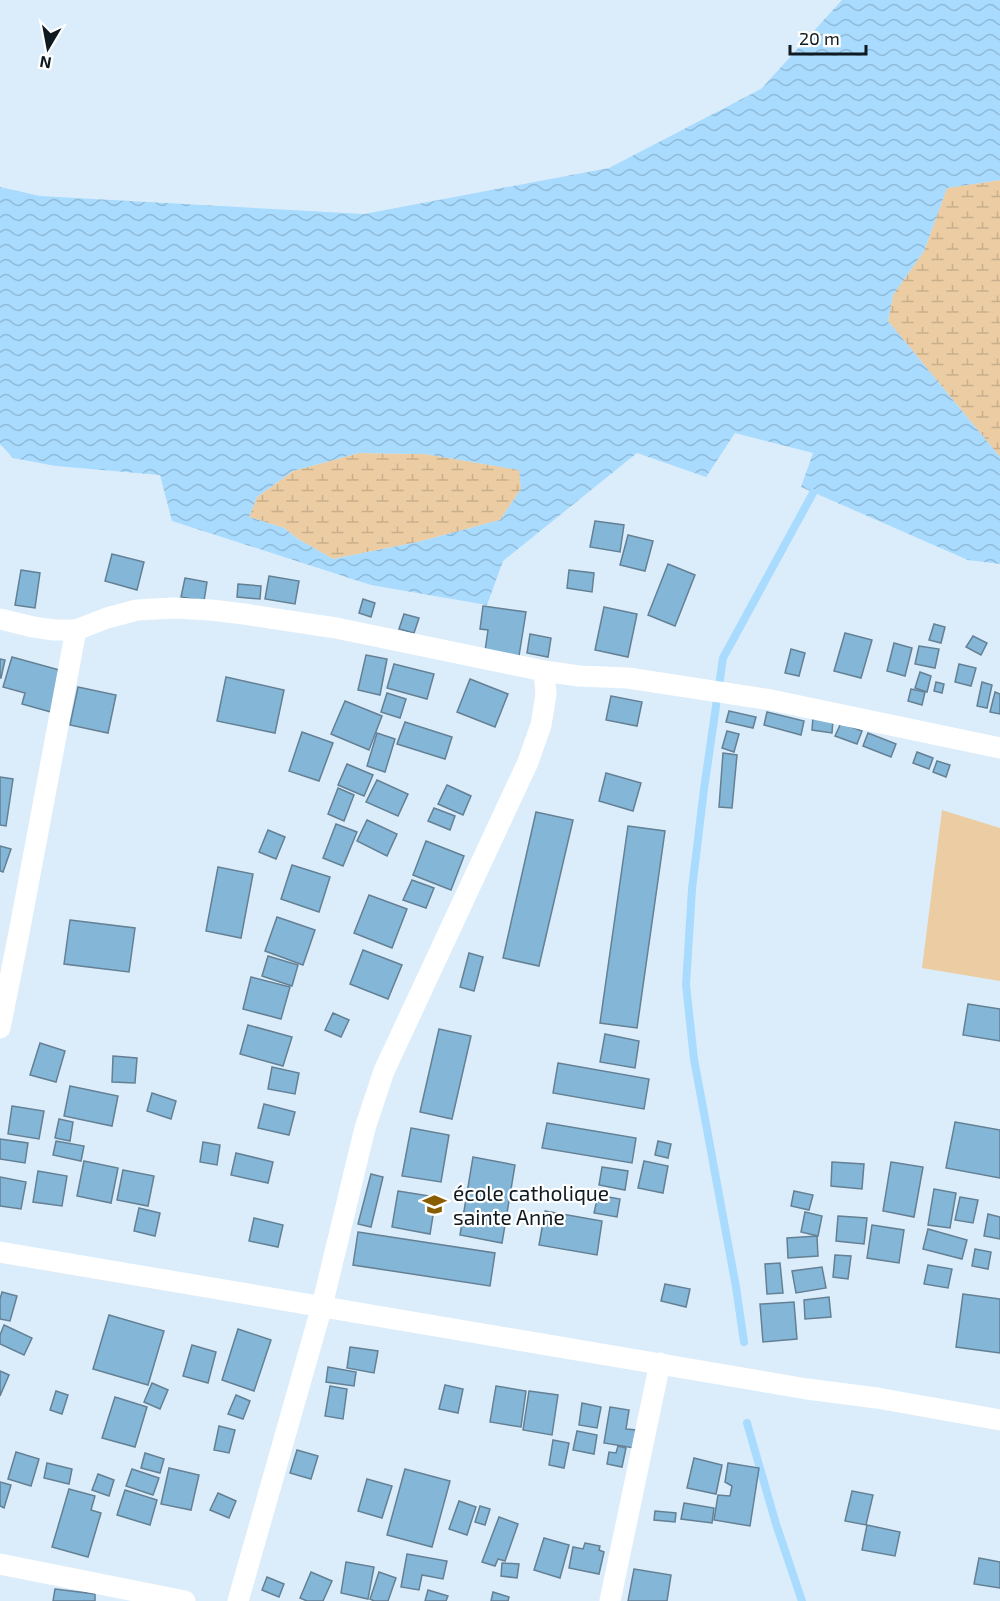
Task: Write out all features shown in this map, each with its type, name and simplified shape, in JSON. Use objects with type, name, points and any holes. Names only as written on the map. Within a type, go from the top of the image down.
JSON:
[{"type":"street","points":[[0,619],[33,627],[76,630],[137,610],[174,608],[254,615],[336,628],[544,671],[587,677],[628,678],[809,707],[1000,748]]},
{"type":"street","points":[[0,1028],[76,630]]},
{"type":"street","points":[[238,1601],[322,1306],[365,1128],[384,1071],[528,762],[543,715],[546,694],[544,671]]},
{"type":"street","points":[[0,1252],[1000,1420]]},
{"type":"street","points":[[610,1601],[660,1362]]},
{"type":"street","points":[[0,1564],[184,1601]]},
{"type":"green space","points":[[1000,180],[1000,457],[888,321],[893,295],[924,251],[947,188]]},
{"type":"green space","points":[[359,453],[425,454],[520,470],[521,489],[500,520],[418,542],[333,559],[298,539],[284,528],[249,517],[257,497],[293,471]]},
{"type":"green space","points":[[942,810],[1000,828],[1000,981],[922,968]]},
{"type":"water","points":[[842,0],[1000,0],[1000,180],[947,188],[924,251],[893,295],[888,321],[1000,457],[1000,564],[968,560],[801,487],[813,453],[735,433],[706,477],[637,453],[503,561],[487,605],[371,585],[172,521],[160,475],[56,466],[13,458],[0,444],[0,187],[40,196],[364,214],[609,168],[761,89]],"holes":[[[359,453],[425,454],[519,470],[521,489],[500,520],[418,542],[333,559],[298,539],[284,528],[249,517],[257,497],[293,471]]]},
{"type":"building","points":[[595,521],[624,525],[620,552],[590,547]]},
{"type":"building","points":[[628,535],[653,541],[645,571],[620,565]]},
{"type":"building","points":[[112,554],[144,562],[137,590],[105,581]]},
{"type":"building","points":[[668,564],[695,575],[675,626],[648,615]]},
{"type":"building","points":[[21,570],[40,573],[35,608],[15,605]]},
{"type":"building","points":[[569,570],[594,573],[592,592],[567,588]]},
{"type":"building","points":[[269,576],[299,581],[295,604],[265,599]]},
{"type":"building","points":[[185,578],[207,582],[204,601],[181,597]]},
{"type":"building","points":[[238,584],[261,586],[260,599],[237,597]]},
{"type":"building","points":[[363,599],[375,603],[371,617],[359,613]]},
{"type":"building","points":[[483,606],[526,612],[519,656],[485,651],[488,630],[480,629]]},
{"type":"building","points":[[604,607],[637,614],[628,657],[595,650]]},
{"type":"building","points":[[404,614],[419,618],[414,633],[399,629]]},
{"type":"building","points":[[934,624],[945,627],[941,643],[929,640]]},
{"type":"building","points":[[845,633],[872,640],[861,678],[834,671]]},
{"type":"building","points":[[530,634],[551,638],[548,657],[527,653]]},
{"type":"building","points":[[973,636],[987,643],[981,655],[966,647]]},
{"type":"building","points":[[894,643],[912,648],[905,676],[887,671]]},
{"type":"building","points":[[919,646],[939,649],[935,668],[915,664]]},
{"type":"building","points":[[791,649],[805,653],[799,676],[785,673]]},
{"type":"building","points":[[366,655],[387,659],[380,695],[358,690]]},
{"type":"building","points":[[12,657],[63,671],[51,712],[22,704],[25,693],[3,687]]},
{"type":"building","points":[[0,659],[5,660],[1,678],[0,678]]},
{"type":"building","points":[[394,664],[434,674],[427,699],[387,688]]},
{"type":"building","points":[[959,664],[976,668],[971,686],[955,682]]},
{"type":"building","points":[[920,672],[931,676],[927,692],[915,688]]},
{"type":"building","points":[[226,677],[284,690],[275,733],[217,721]]},
{"type":"building","points":[[470,679],[508,694],[495,727],[457,712]]},
{"type":"building","points":[[936,682],[944,684],[942,693],[934,691]]},
{"type":"building","points":[[982,682],[992,685],[987,708],[977,706]]},
{"type":"building","points":[[78,687],[116,695],[108,733],[70,725]]},
{"type":"building","points":[[911,689],[925,692],[922,705],[908,701]]},
{"type":"building","points":[[995,692],[1000,694],[1000,714],[990,712]]},
{"type":"building","points":[[387,693],[406,699],[400,718],[381,712]]},
{"type":"building","points":[[611,696],[642,702],[637,726],[606,720]]},
{"type":"building","points":[[345,701],[382,716],[369,750],[331,734]]},
{"type":"building","points":[[729,711],[756,717],[753,728],[726,722]]},
{"type":"building","points":[[767,712],[804,721],[801,735],[764,725]]},
{"type":"building","points":[[813,716],[833,719],[832,733],[812,730]]},
{"type":"building","points":[[405,722],[452,737],[445,759],[397,744]]},
{"type":"building","points":[[841,723],[862,731],[857,744],[835,736]]},
{"type":"building","points":[[727,731],[739,734],[734,752],[722,748]]},
{"type":"building","points":[[302,732],[333,743],[319,781],[289,771]]},
{"type":"building","points":[[377,733],[395,739],[385,772],[367,766]]},
{"type":"building","points":[[868,733],[896,744],[891,757],[863,746]]},
{"type":"building","points":[[917,752],[933,758],[929,769],[913,763]]},
{"type":"building","points":[[723,753],[737,755],[732,808],[719,807]]},
{"type":"building","points":[[937,761],[950,765],[946,777],[933,772]]},
{"type":"building","points":[[347,764],[373,775],[364,796],[338,785]]},
{"type":"building","points":[[606,773],[641,783],[633,811],[599,801]]},
{"type":"building","points":[[0,777],[13,779],[6,826],[0,825]]},
{"type":"building","points":[[377,780],[408,794],[398,816],[366,802]]},
{"type":"building","points":[[447,785],[471,796],[463,815],[438,804]]},
{"type":"building","points":[[338,788],[354,795],[344,821],[328,814]]},
{"type":"building","points":[[434,808],[455,816],[450,830],[428,821]]},
{"type":"building","points":[[536,812],[573,820],[539,966],[503,958]]},
{"type":"building","points":[[367,820],[397,834],[387,856],[357,841]]},
{"type":"building","points":[[336,824],[357,832],[343,866],[323,858]]},
{"type":"building","points":[[628,826],[665,831],[637,1028],[600,1023]]},
{"type":"building","points":[[268,830],[285,837],[276,859],[259,852]]},
{"type":"building","points":[[426,841],[464,856],[451,890],[413,875]]},
{"type":"building","points":[[0,846],[11,849],[3,872],[0,871]]},
{"type":"building","points":[[292,865],[330,877],[319,912],[281,899]]},
{"type":"building","points":[[218,867],[253,874],[241,938],[206,931]]},
{"type":"building","points":[[412,880],[434,888],[426,908],[403,900]]},
{"type":"building","points":[[369,895],[407,909],[392,948],[354,933]]},
{"type":"building","points":[[277,917],[315,930],[303,965],[265,951]]},
{"type":"building","points":[[70,920],[135,928],[129,972],[64,964]]},
{"type":"building","points":[[363,950],[402,965],[388,999],[350,984]]},
{"type":"building","points":[[469,953],[483,957],[474,991],[460,987]]},
{"type":"building","points":[[268,956],[298,965],[292,986],[262,976]]},
{"type":"building","points":[[251,977],[290,987],[281,1019],[243,1009]]},
{"type":"building","points":[[968,1004],[1000,1009],[1000,1041],[963,1035]]},
{"type":"building","points":[[333,1013],[349,1020],[341,1037],[325,1030]]},
{"type":"building","points":[[248,1025],[292,1037],[283,1066],[240,1054]]},
{"type":"building","points":[[439,1029],[471,1036],[452,1119],[420,1112]]},
{"type":"building","points":[[605,1034],[639,1041],[635,1068],[600,1062]]},
{"type":"building","points":[[40,1043],[65,1051],[56,1082],[30,1075]]},
{"type":"building","points":[[113,1056],[137,1058],[135,1083],[112,1082]]},
{"type":"building","points":[[558,1063],[649,1079],[644,1109],[553,1093]]},
{"type":"building","points":[[272,1067],[299,1073],[295,1094],[268,1089]]},
{"type":"building","points":[[70,1086],[118,1096],[112,1126],[64,1116]]},
{"type":"building","points":[[152,1093],[176,1101],[171,1119],[147,1111]]},
{"type":"building","points":[[264,1104],[295,1112],[289,1135],[258,1128]]},
{"type":"building","points":[[12,1106],[44,1111],[39,1139],[8,1134]]},
{"type":"building","points":[[59,1119],[73,1122],[70,1141],[55,1138]]},
{"type":"building","points":[[955,1122],[1000,1130],[1000,1178],[946,1168]]},
{"type":"building","points":[[547,1123],[636,1138],[632,1163],[542,1148]]},
{"type":"building","points":[[411,1128],[449,1135],[441,1182],[402,1176]]},
{"type":"building","points":[[0,1139],[28,1143],[25,1163],[0,1159]]},
{"type":"building","points":[[56,1141],[84,1146],[81,1161],[53,1155]]},
{"type":"building","points":[[658,1141],[671,1144],[668,1158],[655,1155]]},
{"type":"building","points":[[203,1142],[220,1145],[217,1165],[200,1162]]},
{"type":"building","points":[[236,1153],[273,1162],[268,1183],[231,1175]]},
{"type":"building","points":[[473,1157],[515,1165],[502,1243],[460,1235]]},
{"type":"building","points":[[84,1161],[118,1168],[111,1203],[77,1196]]},
{"type":"building","points":[[644,1161],[668,1166],[663,1193],[638,1188]]},
{"type":"building","points":[[832,1162],[864,1164],[862,1189],[831,1186]]},
{"type":"building","points":[[891,1162],[923,1167],[914,1217],[883,1211]]},
{"type":"building","points":[[602,1167],[628,1171],[625,1190],[599,1185]]},
{"type":"building","points":[[123,1170],[154,1176],[148,1206],[117,1200]]},
{"type":"building","points":[[38,1171],[67,1176],[62,1206],[33,1202]]},
{"type":"building","points":[[371,1174],[383,1177],[371,1227],[358,1224]]},
{"type":"building","points":[[0,1177],[26,1182],[21,1209],[0,1206]]},
{"type":"building","points":[[934,1189],[956,1193],[950,1228],[928,1225]]},
{"type":"building","points":[[398,1191],[436,1197],[430,1234],[392,1227]]},
{"type":"building","points":[[794,1191],[813,1195],[809,1210],[791,1206]]},
{"type":"building","points":[[598,1195],[620,1199],[617,1217],[594,1213]]},
{"type":"building","points":[[960,1197],[978,1200],[973,1223],[955,1220]]},
{"type":"building","points":[[139,1208],[160,1213],[155,1236],[134,1231]]},
{"type":"building","points":[[545,1211],[602,1221],[597,1255],[539,1245]]},
{"type":"building","points":[[805,1212],[822,1216],[818,1236],[801,1232]]},
{"type":"building","points":[[988,1214],[1000,1217],[1000,1239],[984,1236]]},
{"type":"building","points":[[838,1216],[867,1218],[864,1244],[836,1241]]},
{"type":"building","points":[[254,1218],[283,1225],[278,1247],[249,1241]]},
{"type":"building","points":[[872,1225],[904,1230],[899,1263],[867,1258]]},
{"type":"building","points":[[928,1229],[967,1240],[962,1259],[923,1249]]},
{"type":"building","points":[[358,1232],[495,1253],[490,1286],[353,1265]]},
{"type":"building","points":[[817,1236],[818,1256],[788,1258],[787,1238]]},
{"type":"building","points":[[975,1249],[991,1252],[988,1269],[972,1266]]},
{"type":"building","points":[[835,1255],[851,1256],[848,1279],[833,1277]]},
{"type":"building","points":[[780,1263],[783,1293],[767,1294],[765,1264]]},
{"type":"building","points":[[928,1265],[952,1269],[948,1288],[924,1284]]},
{"type":"building","points":[[822,1267],[826,1288],[796,1293],[792,1271]]},
{"type":"building","points":[[665,1284],[690,1289],[686,1307],[661,1301]]},
{"type":"building","points":[[2,1292],[17,1296],[10,1321],[0,1319]]},
{"type":"building","points":[[963,1294],[1000,1299],[1000,1353],[956,1347]]},
{"type":"building","points":[[829,1297],[831,1317],[805,1319],[804,1300]]},
{"type":"building","points":[[794,1302],[797,1339],[763,1342],[760,1304]]},
{"type":"building","points":[[109,1315],[164,1331],[148,1385],[93,1369]]},
{"type":"building","points":[[4,1325],[32,1338],[24,1355],[0,1344],[0,1335]]},
{"type":"building","points":[[238,1329],[271,1340],[254,1391],[222,1380]]},
{"type":"building","points":[[192,1345],[216,1352],[208,1383],[183,1376]]},
{"type":"building","points":[[350,1347],[378,1351],[374,1373],[347,1368]]},
{"type":"building","points":[[328,1367],[356,1372],[354,1386],[326,1382]]},
{"type":"building","points":[[0,1371],[9,1375],[0,1396]]},
{"type":"building","points":[[152,1383],[168,1390],[160,1409],[144,1402]]},
{"type":"building","points":[[445,1385],[463,1389],[458,1413],[439,1409]]},
{"type":"building","points":[[330,1386],[347,1389],[343,1419],[325,1416]]},
{"type":"building","points":[[496,1386],[526,1391],[521,1427],[490,1422]]},
{"type":"building","points":[[56,1391],[68,1395],[62,1414],[50,1410]]},
{"type":"building","points":[[529,1391],[558,1395],[552,1435],[523,1430]]},
{"type":"building","points":[[236,1395],[250,1401],[243,1419],[228,1414]]},
{"type":"building","points":[[115,1397],[147,1407],[135,1447],[102,1438]]},
{"type":"building","points":[[582,1403],[601,1407],[597,1428],[579,1425]]},
{"type":"building","points":[[610,1407],[629,1410],[626,1429],[637,1430],[634,1448],[604,1443]]},
{"type":"building","points":[[219,1426],[235,1430],[229,1453],[214,1450]]},
{"type":"building","points":[[577,1431],[597,1435],[594,1454],[573,1450]]},
{"type":"building","points":[[553,1440],[569,1443],[564,1468],[549,1465]]},
{"type":"building","points":[[618,1446],[626,1448],[622,1467],[607,1464],[609,1452],[616,1453]]},
{"type":"building","points":[[297,1450],[318,1456],[311,1479],[290,1473]]},
{"type":"building","points":[[16,1452],[39,1459],[31,1486],[8,1479]]},
{"type":"building","points":[[145,1453],[164,1459],[160,1473],[141,1468]]},
{"type":"building","points":[[694,1458],[722,1465],[716,1494],[687,1488]]},
{"type":"building","points":[[47,1463],[72,1469],[69,1484],[44,1478]]},
{"type":"building","points":[[728,1463],[759,1468],[750,1526],[714,1520],[718,1495],[730,1496],[732,1486],[725,1482]]},
{"type":"building","points":[[169,1468],[199,1475],[191,1510],[161,1504]]},
{"type":"building","points":[[132,1469],[159,1478],[153,1495],[126,1486]]},
{"type":"building","points":[[405,1469],[450,1481],[432,1547],[387,1535]]},
{"type":"building","points":[[98,1474],[114,1480],[109,1496],[92,1490]]},
{"type":"building","points":[[367,1479],[392,1486],[382,1518],[358,1511]]},
{"type":"building","points":[[0,1482],[11,1485],[4,1508],[0,1506]]},
{"type":"building","points":[[69,1489],[95,1496],[91,1510],[101,1513],[88,1557],[52,1547]]},
{"type":"building","points":[[125,1490],[157,1500],[150,1525],[117,1515]]},
{"type":"building","points":[[852,1491],[873,1495],[866,1525],[845,1521]]},
{"type":"building","points":[[218,1493],[236,1501],[229,1518],[210,1510]]},
{"type":"building","points":[[459,1501],[476,1507],[467,1535],[449,1529]]},
{"type":"building","points":[[684,1503],[714,1508],[712,1523],[681,1519]]},
{"type":"building","points":[[480,1506],[490,1509],[485,1525],[475,1522]]},
{"type":"building","points":[[655,1511],[676,1513],[675,1522],[654,1520]]},
{"type":"building","points":[[499,1517],[518,1524],[505,1561],[498,1559],[495,1566],[482,1562]]},
{"type":"building","points":[[867,1525],[900,1532],[895,1556],[862,1550]]},
{"type":"building","points":[[544,1538],[569,1545],[560,1578],[534,1570]]},
{"type":"building","points":[[585,1543],[600,1546],[599,1550],[604,1552],[599,1574],[569,1568],[573,1547],[583,1549]]},
{"type":"building","points":[[407,1554],[447,1561],[443,1579],[422,1575],[419,1590],[401,1587]]},
{"type":"building","points":[[979,1558],[1000,1562],[1000,1588],[974,1584]]},
{"type":"building","points":[[346,1562],[374,1567],[368,1599],[341,1593]]},
{"type":"building","points":[[502,1563],[519,1564],[517,1578],[501,1576]]},
{"type":"building","points":[[634,1569],[671,1575],[667,1601],[628,1601]]},
{"type":"building","points":[[311,1572],[332,1581],[323,1601],[307,1601],[300,1598]]},
{"type":"building","points":[[379,1572],[396,1578],[388,1601],[370,1599]]},
{"type":"building","points":[[267,1577],[284,1584],[279,1597],[262,1590]]},
{"type":"building","points":[[55,1589],[95,1594],[95,1601],[53,1601]]},
{"type":"building","points":[[428,1590],[448,1596],[446,1601],[425,1601]]},
{"type":"building","points":[[493,1592],[509,1597],[508,1601],[491,1601]]},
{"type":"waterway","points":[[744,1342],[694,1059],[686,985],[692,889],[723,658],[813,493]]},
{"type":"waterway","points":[[747,1423],[776,1524],[802,1601]]},
{"type":"place","name":"école catholique sainte Anne","points":[[435,1204]]}]
